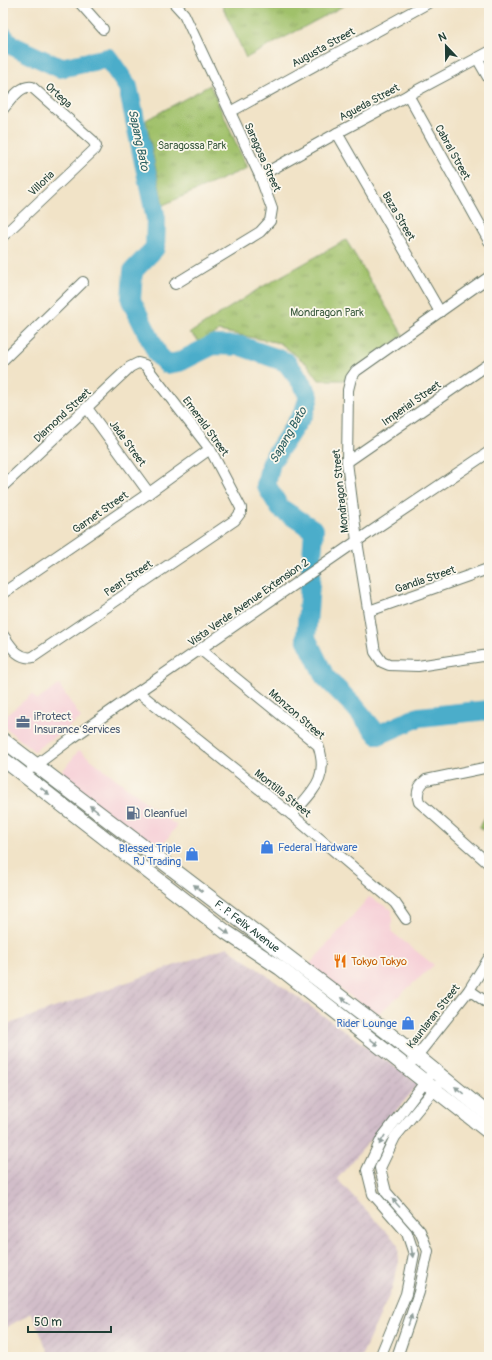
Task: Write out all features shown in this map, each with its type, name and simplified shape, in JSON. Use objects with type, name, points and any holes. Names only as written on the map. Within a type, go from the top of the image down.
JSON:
[{"type":"main road","name":"F. P. Felix Avenue","points":[[3,740],[417,1056],[489,1115]]},
{"type":"main road","name":"F. P. Felix Avenue","points":[[3,759],[226,932],[280,968],[489,1132]]},
{"type":"street","points":[[80,3],[103,29]]},
{"type":"street","name":"Saragosa Street","points":[[174,3],[184,14],[260,176],[272,209],[270,221],[260,232],[175,284]]},
{"type":"street","name":"Augusta Street","points":[[230,112],[428,3]]},
{"type":"street","name":"Agueda Street","points":[[260,176],[489,52]]},
{"type":"street","points":[[477,58],[489,79]]},
{"type":"street","name":"Ortega","points":[[3,109],[20,91],[28,87],[32,87],[93,141],[95,148]]},
{"type":"street","name":"Cabral Street","points":[[408,95],[489,241]]},
{"type":"street","name":"Baza Street","points":[[337,133],[440,312]]},
{"type":"street","name":"Villoria","points":[[3,236],[95,148]]},
{"type":"street","name":"Mondragon Street","points":[[489,277],[356,371],[351,378],[348,390],[347,462],[357,541],[375,652],[382,662],[389,665],[418,666],[489,655]]},
{"type":"street","points":[[3,360],[83,282]]},
{"type":"street","name":"Diamond Street","points":[[3,486],[130,367],[138,363]]},
{"type":"street","name":"Emerald Street","points":[[138,363],[145,366],[210,449],[240,504],[241,512]]},
{"type":"street","name":"Imperial Street","points":[[347,462],[489,364]]},
{"type":"street","name":"Jade Street","points":[[87,408],[149,493]]},
{"type":"street","name":"Garnet Street","points":[[3,593],[149,493],[210,449]]},
{"type":"street","name":"Vista Verde Avenue Extension 2","points":[[24,775],[35,765],[138,692],[489,452]]},
{"type":"street","name":"Pearl Street","points":[[3,635],[18,654],[25,658],[33,657],[235,520],[241,512]]},
{"type":"street","name":"Gandia Street","points":[[369,611],[485,570],[489,570]]},
{"type":"street","name":"Monzon Street","points":[[200,649],[318,745],[322,766],[319,782],[292,815]]},
{"type":"street","name":"Montilla Street","points":[[138,692],[292,815],[395,903],[406,919]]},
{"type":"street","points":[[489,767],[426,780],[420,785],[417,796],[418,802],[489,864]]},
{"type":"street","name":"Kaunlaran Street","points":[[408,1068],[469,990],[489,958]]},
{"type":"street","points":[[469,990],[489,1004]]},
{"type":"street","points":[[397,1357],[419,1292],[428,1251],[420,1231],[386,1192],[380,1168],[395,1137],[439,1074]]},
{"type":"street","points":[[380,1357],[406,1294],[414,1254],[407,1233],[373,1194],[367,1170],[382,1138],[430,1086]]},
{"type":"shaded area","points":[[59,685],[81,718],[34,751],[3,726],[3,718],[32,694],[37,700]]},
{"type":"shaded area","points":[[79,750],[177,826],[157,852],[57,778]]},
{"type":"shaded area","points":[[369,897],[392,910],[392,932],[434,965],[377,1015],[308,966]]},
{"type":"shaded area","points":[[227,947],[419,1084],[337,1179],[398,1244],[399,1262],[392,1289],[361,1357],[50,1357],[32,1313],[3,1329],[3,1026]]},
{"type":"green space","points":[[221,3],[349,3],[246,58]]},
{"type":"green space","name":"Saragossa Park","points":[[210,85],[247,168],[163,205],[146,120]]},
{"type":"green space","name":"Mondragon Park","points":[[346,240],[403,335],[347,380],[319,380],[308,365],[280,343],[219,331],[201,343],[190,333],[260,288]]},
{"type":"green space","points":[[489,811],[489,832],[479,827]]},
{"type":"waterway","name":"Sapang Bato","points":[[3,36],[11,45],[60,68],[108,58],[128,87],[156,219],[155,248],[133,271],[131,300],[158,355],[167,364],[179,362],[213,345],[241,346],[286,362],[302,383],[309,397],[304,412],[271,462],[266,485],[280,508],[314,530],[306,638],[325,677],[355,707],[378,735],[419,717],[489,710]]},
{"type":"place","name":"iProtect Insurance Services","points":[[23,722]]},
{"type":"place","name":"Cleanfuel","points":[[133,813]]},
{"type":"place","name":"Federal Hardware","points":[[267,847]]},
{"type":"place","name":"Blessed Triple RJ Trading","points":[[192,854]]},
{"type":"place","name":"Tokyo Tokyo","points":[[340,961]]},
{"type":"place","name":"Rider Lounge","points":[[408,1023]]}]
